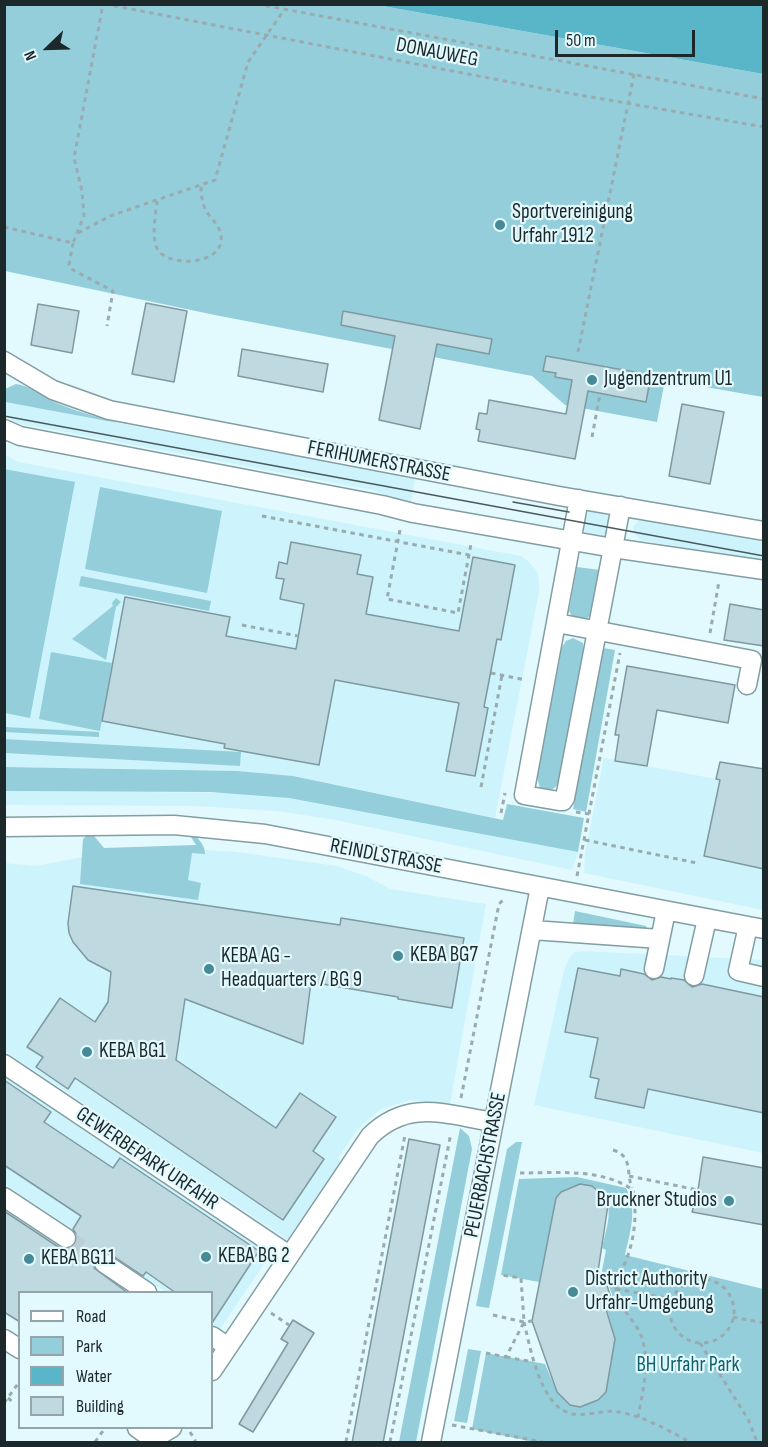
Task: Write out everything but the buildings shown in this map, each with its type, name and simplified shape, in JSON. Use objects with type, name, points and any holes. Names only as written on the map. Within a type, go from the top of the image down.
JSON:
[{"type":"street","name":"FERIHUMERSTRASSE","points":[[7,368],[54,390],[109,410],[579,499],[764,531]]},
{"type":"street","name":"FERIHUMERSTRASSE","points":[[6,431],[20,436],[382,505],[413,513],[613,548],[764,570]]},
{"type":"street","points":[[579,499],[524,795],[559,801],[565,798],[621,506]]},
{"type":"street","points":[[557,623],[752,660],[747,685]]},
{"type":"street","name":"REINDLSTRASSE","points":[[4,827],[174,825],[224,829],[306,841],[756,928]]},
{"type":"street","name":"PEUERBACHSTRASSE","points":[[431,1443],[540,887]]},
{"type":"street","points":[[654,969],[666,911]]},
{"type":"street","points":[[694,976],[707,919]]},
{"type":"street","points":[[756,928],[738,970],[764,976]]},
{"type":"street","points":[[532,930],[660,939]]},
{"type":"street","name":"GEWERBEPARK URFAHR","points":[[4,1064],[289,1255]]},
{"type":"street","points":[[213,1370],[370,1136],[382,1124],[410,1112],[426,1111],[494,1122]]},
{"type":"street","points":[[4,1197],[66,1238]]},
{"type":"street","points":[[104,1263],[144,1291]]},
{"type":"street","points":[[213,1337],[228,1347]]},
{"type":"street","points":[[4,1339],[18,1348]]},
{"type":"street","points":[[140,1430],[160,1435],[170,1429]]},
{"type":"path","name":"DONAUWEG","points":[[104,4],[551,90],[764,127]]},
{"type":"path","points":[[104,4],[74,158],[82,191],[84,216],[73,243],[69,265],[73,270],[113,291],[107,326]]},
{"type":"path","points":[[257,4],[764,99]]},
{"type":"path","points":[[78,233],[110,216],[215,180],[248,63],[284,10]]},
{"type":"path","points":[[578,352],[634,74]]},
{"type":"path","points":[[157,201],[155,237],[156,247],[161,254],[168,259],[203,260],[212,257],[221,244],[222,234],[202,202],[201,186]]},
{"type":"path","points":[[4,227],[73,243]]},
{"type":"path","points":[[592,437],[600,394]]},
{"type":"path","points":[[262,516],[469,555]]},
{"type":"path","points":[[400,530],[387,599],[458,613],[471,544]]},
{"type":"path","points":[[707,652],[719,579]]},
{"type":"path","points":[[242,625],[298,636]]},
{"type":"path","points":[[576,885],[624,636]]},
{"type":"path","points":[[491,673],[526,680]]},
{"type":"path","points":[[481,787],[502,675]]},
{"type":"path","points":[[584,840],[697,863]]},
{"type":"path","points":[[390,1443],[454,1116],[460,1105],[499,904],[510,894],[513,881]]},
{"type":"path","points":[[346,1443],[406,1130]]},
{"type":"path","points":[[613,1150],[626,1158],[636,1215],[627,1257],[617,1277],[616,1289],[618,1301],[639,1332],[644,1345],[646,1373],[638,1417]]},
{"type":"path","points":[[520,1173],[565,1173],[594,1176],[615,1180],[633,1190]]},
{"type":"path","points":[[629,1176],[698,1190]]},
{"type":"path","points":[[501,1275],[521,1278],[524,1322],[534,1362],[547,1394],[561,1410],[569,1414],[603,1411],[638,1417],[690,1443]]},
{"type":"path","points":[[696,1279],[709,1280],[726,1290],[732,1300],[733,1317],[729,1328],[712,1341],[700,1343],[686,1339],[677,1332],[671,1321],[672,1299],[686,1282],[696,1279]]},
{"type":"path","points":[[616,1289],[672,1299]]},
{"type":"path","points":[[618,1301],[670,1311]]},
{"type":"path","points":[[493,1315],[524,1322],[532,1321]]},
{"type":"path","points":[[733,1317],[764,1323]]},
{"type":"path","points":[[506,1357],[524,1322]]},
{"type":"path","points":[[700,1343],[748,1419],[757,1443]]},
{"type":"path","points":[[486,1353],[534,1362]]},
{"type":"path","points":[[4,1403],[18,1384]]},
{"type":"path","points":[[8,1398],[14,1402]]},
{"type":"path","points":[[456,1426],[543,1443]]},
{"type":"path","points":[[95,1443],[104,1429]]},
{"type":"path","points":[[189,1429],[195,1443]]},
{"type":"shaded area","points":[[4,402],[415,478],[411,503],[372,490],[22,424],[14,422],[5,413]]},
{"type":"shaded area","points":[[4,454],[18,462],[521,556],[527,560],[537,571],[539,592],[495,818],[293,776],[238,771],[5,767]]},
{"type":"shaded area","points":[[589,509],[609,512],[611,516],[608,534],[605,538],[587,536],[583,530]]},
{"type":"shaded area","points":[[645,519],[763,542],[763,562],[640,540],[633,532],[634,526],[638,521]]},
{"type":"shaded area","points":[[604,758],[716,779],[720,761],[763,769],[763,910],[584,873],[585,853]]},
{"type":"shaded area","points":[[4,791],[248,793],[289,798],[578,852],[572,870],[336,820],[277,811],[195,806],[5,805]]},
{"type":"shaded area","points":[[205,850],[237,852],[337,866],[366,876],[390,889],[486,904],[450,1104],[411,1100],[381,1109],[369,1119],[356,1131],[338,1158],[341,1161],[288,1240],[5,1051],[4,863],[36,866],[83,857]]},
{"type":"shaded area","points":[[575,952],[763,960],[763,1153],[534,1105],[564,970],[569,958]]},
{"type":"shaded area","points":[[6,1076],[271,1254],[220,1329],[213,1324],[213,1291],[165,1291],[5,1184]]},
{"type":"green space","points":[[5,5],[377,5],[763,74],[763,397],[665,380],[657,422],[565,405],[532,376],[215,315],[5,271]]},
{"type":"green space","points":[[16,384],[27,387],[66,407],[118,423],[5,402],[5,389]]},
{"type":"green space","points":[[4,469],[75,482],[30,718],[5,713]]},
{"type":"green space","points":[[100,487],[222,511],[207,593],[85,569]]},
{"type":"green space","points":[[577,567],[600,570],[593,613],[584,621],[573,618],[569,611]]},
{"type":"green space","points":[[81,576],[211,601],[209,611],[79,586]]},
{"type":"green space","points":[[116,598],[121,602],[116,607],[106,660],[72,639],[113,606],[112,603]]},
{"type":"green space","points":[[573,638],[583,643],[584,651],[559,782],[551,790],[546,790],[540,788],[537,777],[562,647],[566,641]]},
{"type":"green space","points":[[603,648],[615,650],[586,812],[573,809]]},
{"type":"green space","points":[[51,652],[112,663],[100,731],[39,719]]},
{"type":"green space","points":[[4,727],[99,732],[99,737],[5,732]]},
{"type":"green space","points":[[4,739],[241,752],[240,766],[5,753]]},
{"type":"green space","points":[[4,767],[238,771],[293,776],[503,820],[507,804],[584,818],[578,852],[289,798],[210,792],[5,791]]},
{"type":"green space","points":[[188,832],[200,841],[205,850],[205,854],[192,853],[188,880],[201,883],[198,900],[80,884],[83,839],[86,836],[94,836],[104,848],[196,845]]},
{"type":"green space","points":[[575,911],[646,926],[648,931],[603,930],[603,925],[573,924]]},
{"type":"green space","points":[[460,1128],[469,1136],[472,1149],[416,1442],[399,1442]]},
{"type":"green space","points":[[516,1142],[522,1142],[489,1308],[476,1306],[507,1149]]},
{"type":"green space","name":"BH Urfahr Park","points":[[577,1177],[626,1188],[632,1204],[632,1213],[631,1230],[625,1255],[763,1289],[763,1442],[534,1442],[472,1429],[486,1353],[545,1364],[557,1392],[570,1405],[580,1407],[598,1400],[606,1391],[615,1339],[607,1309],[614,1300],[606,1278],[601,1276],[606,1250],[602,1248],[609,1211],[605,1197],[600,1191],[593,1187],[578,1186],[569,1188],[556,1198],[539,1282],[501,1275],[519,1179]]},
{"type":"green space","points":[[468,1349],[481,1351],[467,1423],[454,1421]]},
{"type":"water","points":[[377,5],[763,5],[763,74]]},
{"type":"tunnel","points":[[66,1238],[104,1263]]},
{"type":"tram line","points":[[4,416],[764,556]]},
{"type":"tram line","points":[[513,502],[569,512]]},
{"type":"place","name":"Sportvereinigung Urfahr 1912","points":[[500,225]]},
{"type":"place","name":"Jugendzentrum U1","points":[[592,380]]},
{"type":"place","name":"KEBA BG7","points":[[398,956]]},
{"type":"place","name":"KEBA AG - Headquarters / BG 9","points":[[209,969]]},
{"type":"place","name":"KEBA BG1","points":[[87,1052]]},
{"type":"place","name":"Bruckner Studios","points":[[729,1201]]},
{"type":"place","name":"KEBA BG 2","points":[[206,1257]]},
{"type":"place","name":"KEBA BG11","points":[[29,1259]]},
{"type":"place","name":"District Authority Urfahr-Umgebung","points":[[573,1292]]}]
